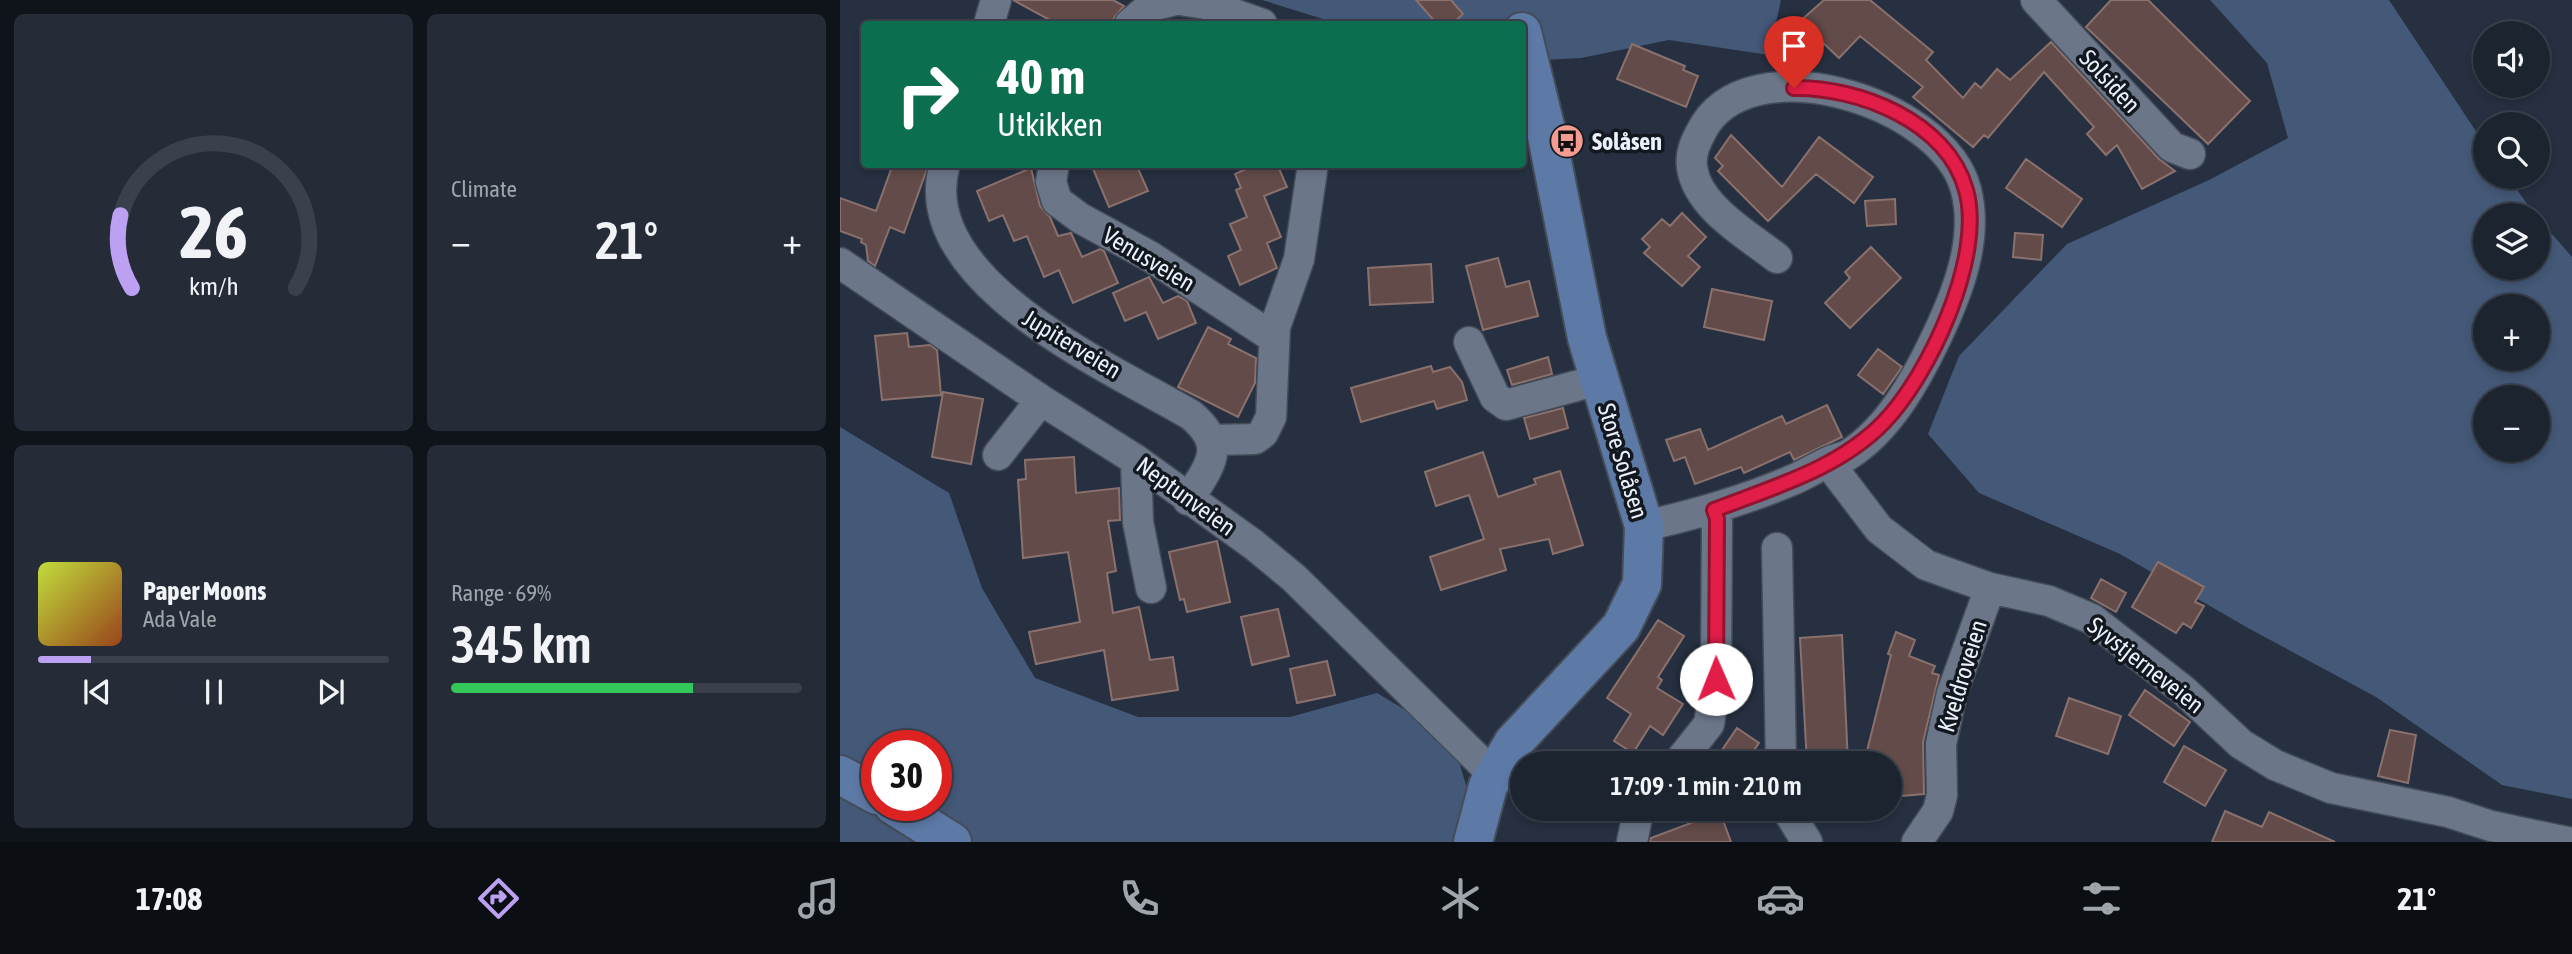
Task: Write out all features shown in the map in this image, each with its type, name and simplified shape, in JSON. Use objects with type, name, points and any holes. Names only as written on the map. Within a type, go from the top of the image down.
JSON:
[{"type":"street","points":[[990,21],[996,0]]},
{"type":"street","points":[[1134,21],[1151,6],[1178,0],[1206,4],[1254,21]]},
{"type":"street","points":[[1515,0],[1520,21]]},
{"type":"street","name":"Solsiden","points":[[2036,0],[2172,147],[2190,154]]},
{"type":"street","name":"Store Solåsen","points":[[1473,842],[1478,815],[1494,775],[1514,743],[1621,627],[1642,584],[1644,526],[1587,338],[1545,126],[1526,48]]},
{"type":"street","points":[[1644,526],[1714,510],[1791,481],[1847,455],[1884,422],[1917,377],[1945,318],[1967,254],[1970,227],[1966,190],[1953,161],[1930,136],[1877,104],[1838,91],[1813,88],[1775,89],[1750,94],[1718,109],[1707,120],[1693,148],[1692,169],[1703,194],[1718,210],[1777,258]]},
{"type":"street","name":"Jupiterveien","points":[[944,168],[940,182],[945,217],[962,252],[991,290],[1026,319],[1191,415],[1207,429],[1212,440]]},
{"type":"street","name":"Venusveien","points":[[1053,168],[1051,182],[1056,201],[1080,218],[1151,257],[1274,338]]},
{"type":"street","points":[[1188,499],[1211,458],[1212,440],[1244,441],[1263,433],[1271,416],[1274,397],[1274,338],[1299,259],[1312,168]]},
{"type":"street","name":"Neptunveien","points":[[840,263],[1041,400],[1136,460],[1254,545],[1294,578],[1494,775]]},
{"type":"street","points":[[1469,342],[1495,397],[1506,405],[1598,380]]},
{"type":"street","points":[[998,455],[1041,400]]},
{"type":"street","points":[[1136,460],[1138,522],[1150,588]]},
{"type":"street","name":"Syvstjerneveien","points":[[1828,462],[1879,529],[1926,565],[1990,588],[2049,601],[2092,619],[2183,690],[2241,744],[2275,765],[2332,788],[2448,812],[2487,834],[2567,842]]},
{"type":"street","points":[[1688,751],[1709,724],[1716,679],[1717,519],[1714,510]]},
{"type":"street","points":[[1777,548],[1782,751]]},
{"type":"street","name":"Kveldroveien","points":[[1917,842],[1938,811],[1942,795],[1941,744],[1952,693],[1990,588]]},
{"type":"street","points":[[840,775],[861,786]]},
{"type":"street","points":[[918,821],[952,842]]},
{"type":"street","points":[[1632,842],[1636,821]]},
{"type":"street","points":[[1794,821],[1807,842]]},
{"type":"shaded area","points":[[1262,0],[1781,0],[1769,55],[1669,40],[1581,58],[1526,61],[1526,21],[1329,21]]},
{"type":"shaded area","points":[[2210,0],[2389,0],[2473,127],[2473,189],[2517,189],[2526,203],[2473,203],[2473,280],[2550,280],[2550,232],[2572,257],[2572,799],[2502,785],[2376,697],[2248,628],[2120,554],[1979,493],[1928,434],[1959,356],[2067,244],[2209,180],[2288,138],[2267,63]]},
{"type":"shaded area","points":[[840,427],[949,493],[982,588],[1035,678],[1138,717],[1290,717],[1377,693],[1452,738],[1483,842],[840,842]]},
{"type":"building","points":[[1013,0],[1113,0],[1124,6],[1114,21],[1052,21]]},
{"type":"building","points":[[1416,0],[1451,0],[1463,14],[1455,21],[1434,21]]},
{"type":"building","points":[[1824,0],[1870,0],[1933,52],[1926,60],[1963,98],[1975,83],[1981,88],[1997,69],[2010,80],[2051,42],[2159,159],[2175,171],[2142,189],[2117,145],[2106,155],[2087,134],[2094,127],[2044,72],[1988,138],[1984,135],[1973,147],[1913,97],[1923,87],[1860,36],[1839,58],[1818,38],[1807,48],[1790,30]]},
{"type":"building","points":[[2111,0],[2148,0],[2250,101],[2208,144],[2086,27]]},
{"type":"building","points":[[1632,44],[1685,66],[1683,70],[1698,76],[1686,107],[1617,79]]},
{"type":"building","points":[[1731,135],[1782,187],[1819,137],[1873,177],[1854,203],[1816,174],[1768,221],[1718,171],[1723,166],[1715,158]]},
{"type":"building","points":[[2026,159],[2082,199],[2062,227],[2006,188]]},
{"type":"building","points":[[892,168],[927,169],[904,233],[890,227],[875,266],[868,261],[866,245],[861,242],[862,239],[840,231],[840,198],[876,211]]},
{"type":"building","points":[[1031,168],[1040,206],[1050,217],[1058,236],[1071,233],[1082,257],[1100,249],[1104,251],[1118,283],[1073,303],[1059,270],[1044,277],[1027,236],[1014,241],[1003,215],[989,221],[977,191]]},
{"type":"building","points":[[1093,168],[1138,168],[1148,191],[1109,207]]},
{"type":"building","points":[[1248,168],[1279,168],[1287,187],[1264,196],[1281,237],[1267,243],[1277,268],[1240,285],[1228,256],[1241,250],[1230,224],[1247,217],[1236,190],[1241,188],[1235,174]]},
{"type":"building","points":[[1895,199],[1896,224],[1867,226],[1865,201]]},
{"type":"building","points":[[1682,213],[1706,237],[1688,256],[1700,267],[1682,286],[1644,253],[1650,247],[1642,239],[1662,219],[1670,226]]},
{"type":"building","points":[[2015,233],[2043,235],[2041,260],[2013,257]]},
{"type":"building","points":[[1871,247],[1901,278],[1850,328],[1825,303],[1850,278],[1845,272]]},
{"type":"building","points":[[1498,258],[1506,287],[1529,281],[1538,316],[1483,330],[1466,266]]},
{"type":"building","points":[[1431,264],[1433,302],[1370,305],[1368,268]]},
{"type":"building","points":[[1149,277],[1163,303],[1178,296],[1187,301],[1196,323],[1158,339],[1146,312],[1125,321],[1113,293]]},
{"type":"building","points":[[1712,289],[1772,301],[1764,340],[1704,327]]},
{"type":"building","points":[[1208,327],[1231,339],[1228,344],[1256,358],[1255,383],[1238,417],[1178,387]]},
{"type":"building","points":[[907,333],[909,347],[930,345],[937,350],[941,395],[882,400],[875,336]]},
{"type":"building","points":[[1878,349],[1902,367],[1883,394],[1858,375]]},
{"type":"building","points":[[1548,357],[1552,374],[1512,385],[1507,370]]},
{"type":"building","points":[[1431,366],[1433,372],[1450,367],[1462,382],[1467,400],[1437,409],[1434,401],[1361,422],[1351,388]]},
{"type":"building","points":[[943,392],[983,399],[971,464],[932,457]]},
{"type":"building","points":[[1827,405],[1842,437],[1794,460],[1790,452],[1744,473],[1741,467],[1695,484],[1685,457],[1674,461],[1666,440],[1700,429],[1708,450],[1782,416],[1786,424]]},
{"type":"building","points":[[1563,408],[1568,428],[1530,439],[1524,418]]},
{"type":"building","points":[[1483,452],[1498,497],[1536,484],[1534,479],[1560,471],[1583,545],[1553,554],[1549,539],[1500,549],[1506,570],[1441,590],[1430,557],[1484,539],[1469,495],[1436,506],[1425,472]]},
{"type":"building","points":[[1074,457],[1076,493],[1119,488],[1120,520],[1108,521],[1116,571],[1107,573],[1113,613],[1139,607],[1150,660],[1173,657],[1178,690],[1112,700],[1104,650],[1036,664],[1029,632],[1080,622],[1068,552],[1023,558],[1018,480],[1026,479],[1025,460]]},
{"type":"building","points":[[1217,541],[1230,602],[1187,612],[1184,599],[1180,600],[1169,552]]},
{"type":"building","points":[[2158,562],[2204,587],[2195,602],[2204,606],[2191,628],[2183,623],[2176,633],[2132,607]]},
{"type":"building","points":[[2101,579],[2126,593],[2116,612],[2091,598]]},
{"type":"building","points":[[1278,609],[1289,656],[1252,665],[1241,617]]},
{"type":"building","points":[[1658,620],[1684,636],[1658,677],[1662,680],[1657,688],[1683,704],[1663,735],[1650,726],[1634,751],[1614,741],[1631,714],[1607,698]]},
{"type":"building","points":[[1896,632],[1915,640],[1909,656],[1935,666],[1932,673],[1939,675],[1923,742],[1924,794],[1902,796],[1902,751],[1867,751],[1891,655],[1888,654]]},
{"type":"building","points":[[1842,635],[1847,751],[1806,751],[1800,638]]},
{"type":"building","points":[[1327,661],[1335,695],[1297,703],[1290,669]]},
{"type":"building","points":[[2145,690],[2190,722],[2174,746],[2129,715]]},
{"type":"building","points":[[2069,698],[2121,716],[2108,754],[2056,736]]},
{"type":"building","points":[[1737,728],[1759,743],[1753,751],[1721,751]]},
{"type":"building","points":[[2390,730],[2416,735],[2408,783],[2378,776]]},
{"type":"building","points":[[2184,746],[2226,770],[2205,806],[2164,782]]},
{"type":"building","points":[[2225,811],[2262,827],[2269,812],[2335,842],[2212,842]]},
{"type":"building","points":[[1696,821],[1723,821],[1731,842],[1650,842],[1651,838]]},
{"type":"place","name":"Solåsen","points":[[1567,141]]},
{"type":"route","points":[[1716,679],[1714,570],[1717,519],[1714,510],[1791,481],[1847,455],[1884,422],[1917,377],[1953,298],[1967,254],[1970,227],[1966,190],[1953,161],[1930,136],[1896,113],[1877,104],[1838,91],[1794,88]]}]
